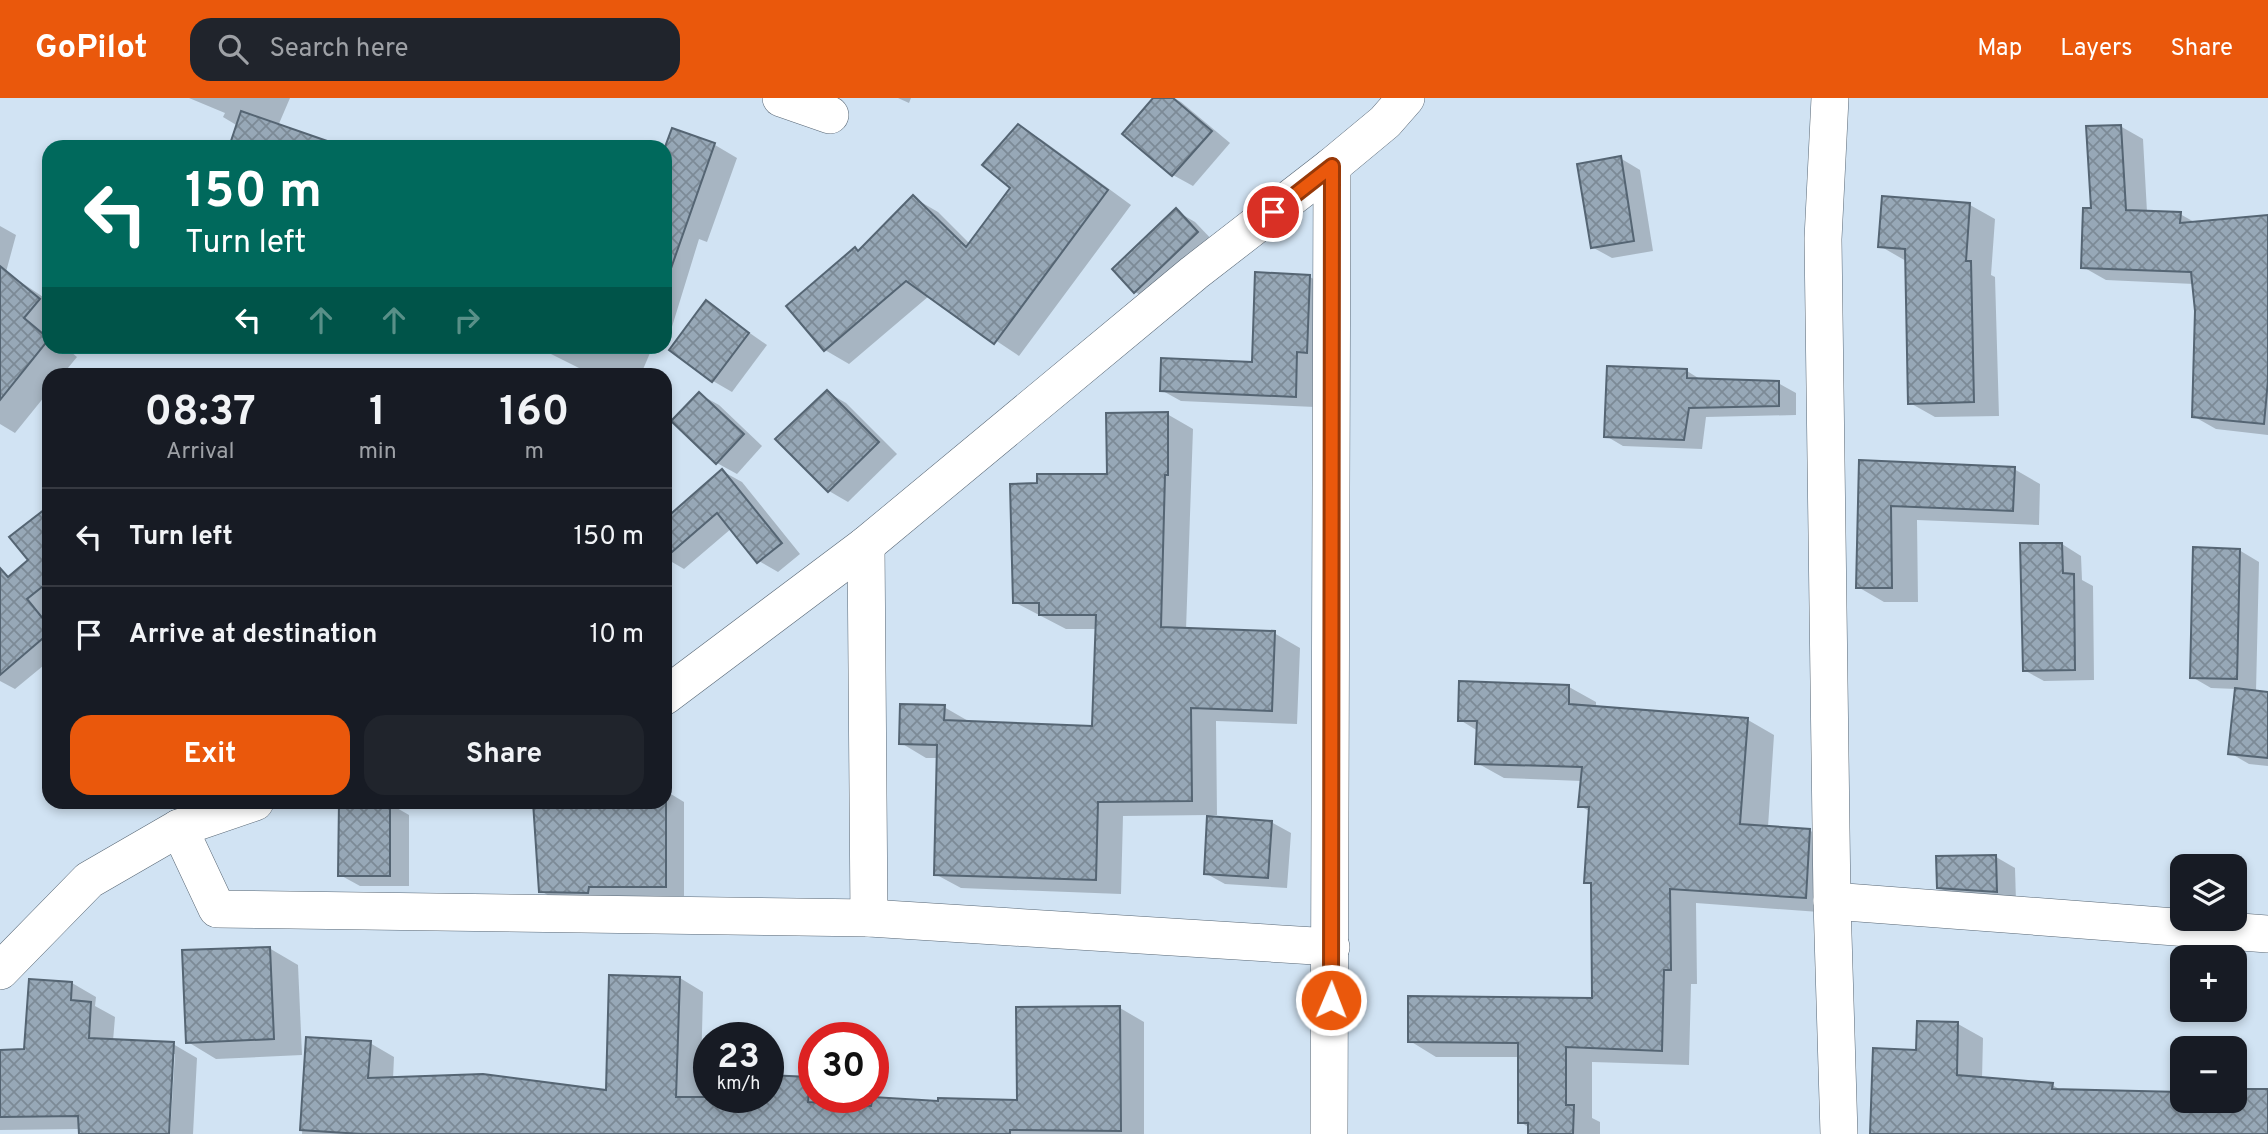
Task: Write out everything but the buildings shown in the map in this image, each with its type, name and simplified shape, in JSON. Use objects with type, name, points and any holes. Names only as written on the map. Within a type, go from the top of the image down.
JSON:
[{"type":"street","points":[[782,98],[830,115]]},
{"type":"street","points":[[672,691],[866,545],[1194,273],[1332,166],[1385,122],[1406,98]]},
{"type":"street","points":[[1830,98],[1823,239],[1832,901],[1839,1134]]},
{"type":"street","points":[[1329,1134],[1332,166]]},
{"type":"street","points":[[866,545],[869,918]]},
{"type":"street","points":[[0,971],[89,880],[179,828],[235,809]]},
{"type":"street","points":[[179,828],[217,909],[869,918],[1331,947]]},
{"type":"street","points":[[1832,901],[2268,934]]},
{"type":"route","points":[[1273,212],[1332,166],[1331,1000]]}]
